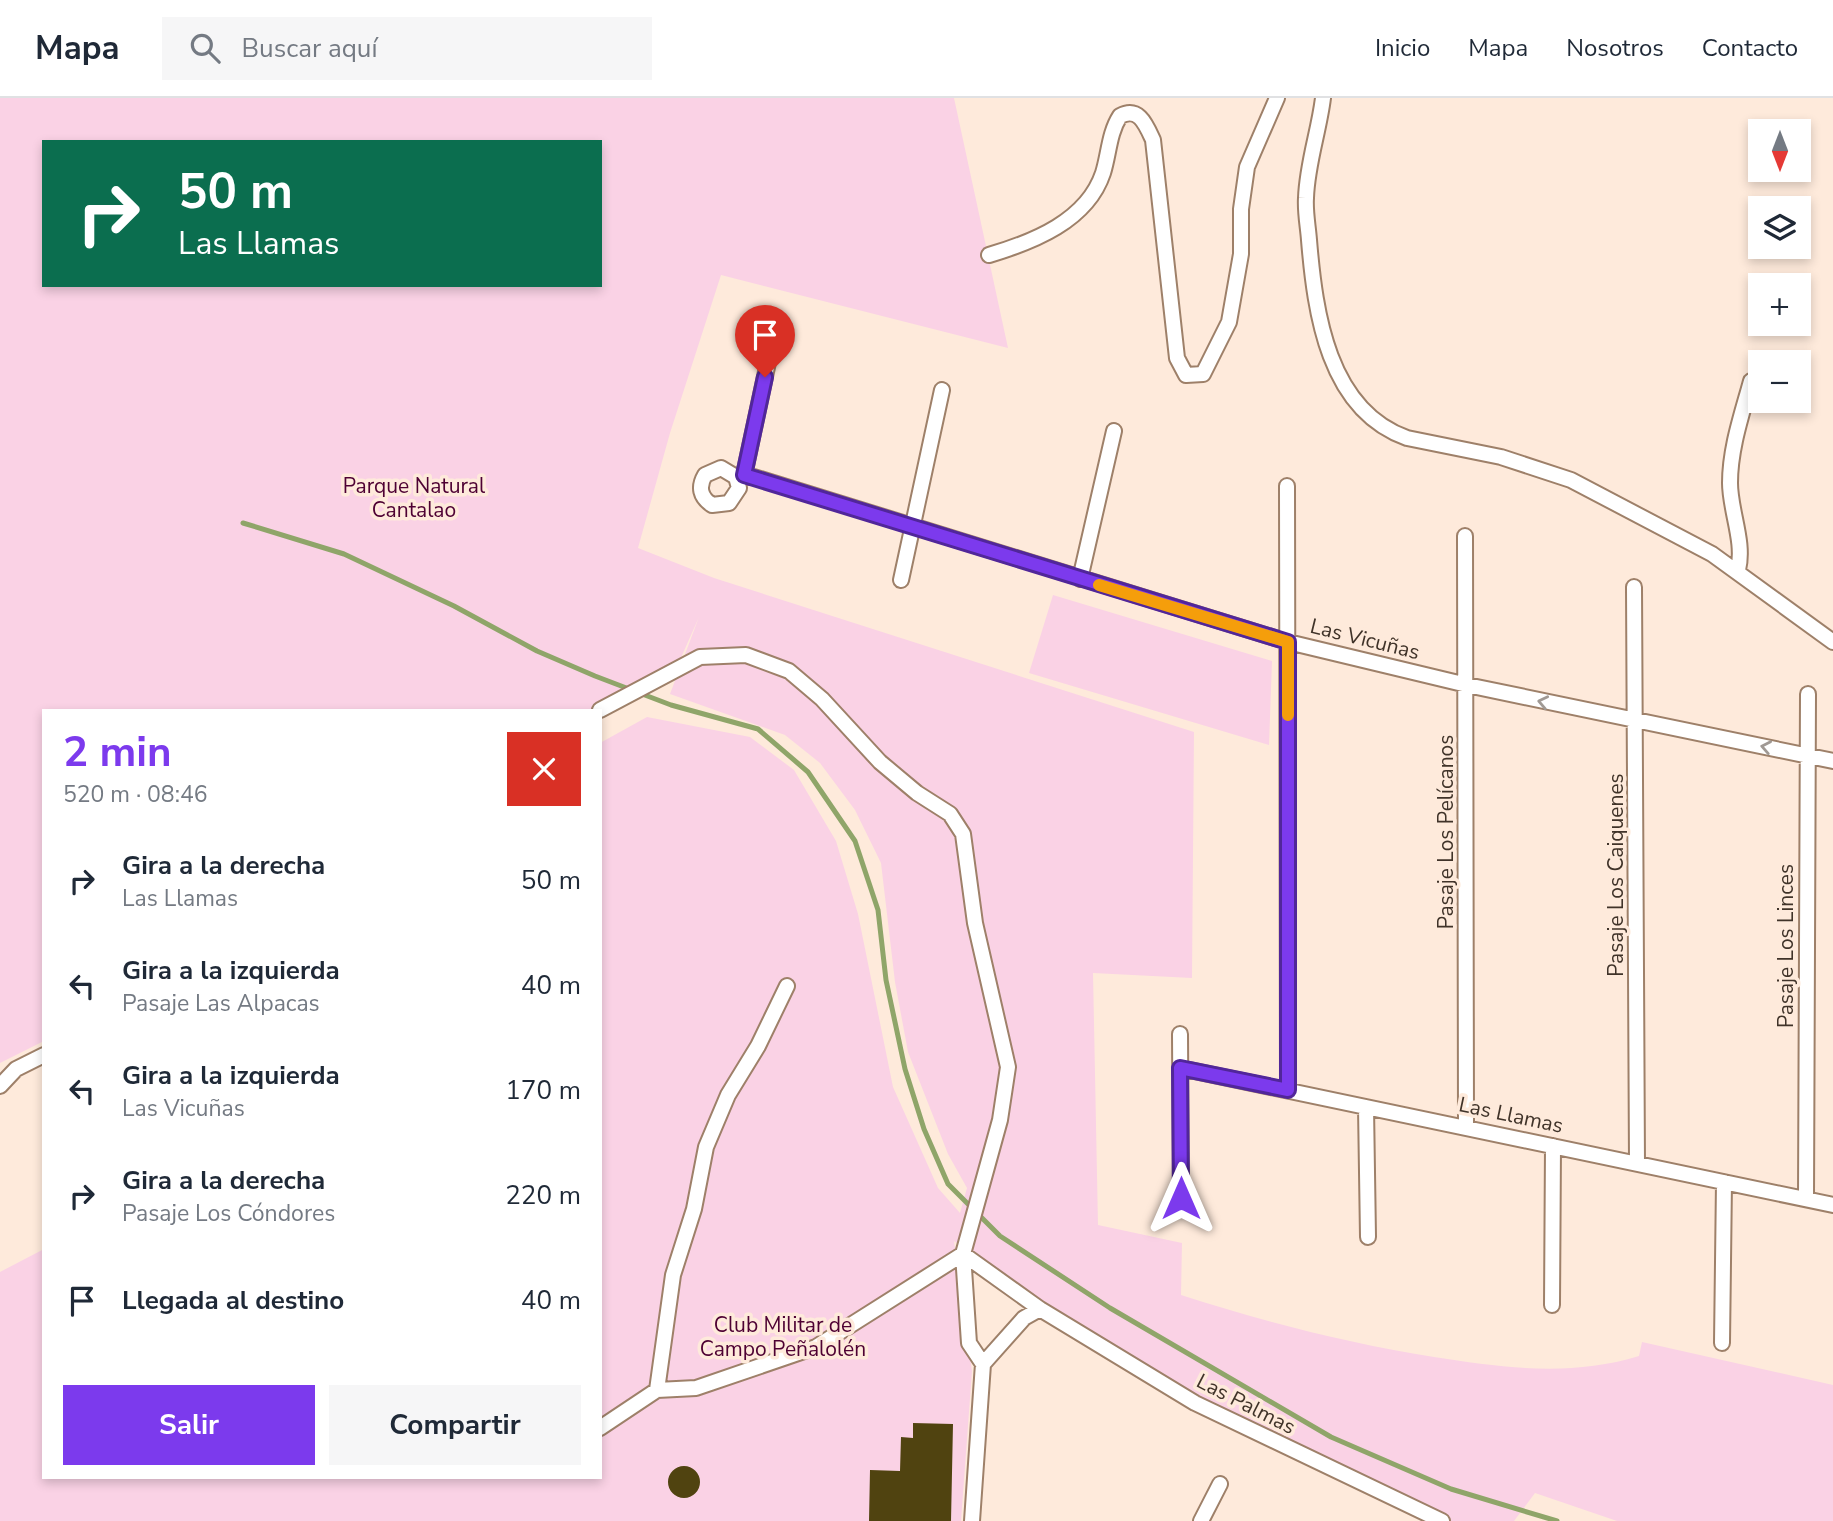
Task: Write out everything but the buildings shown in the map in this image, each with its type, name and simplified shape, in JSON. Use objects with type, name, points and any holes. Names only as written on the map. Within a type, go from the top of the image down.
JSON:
[{"type":"street","points":[[989,256],[1045,234],[1080,209],[1091,196],[1102,175],[1111,135],[1120,116],[1132,113],[1139,115],[1153,139],[1177,358],[1186,375],[1203,374],[1216,355],[1229,322],[1241,254],[1241,209],[1247,167],[1277,98]]},
{"type":"street","points":[[1323,98],[1305,199],[1311,285],[1319,322],[1333,360],[1355,404],[1370,419],[1392,433],[1501,457],[1572,480],[1738,570],[1833,642]]},
{"type":"street","name":"Las Vicuñas","points":[[770,353],[740,476],[913,526],[1288,642],[1467,685],[1833,761]]},
{"type":"street","points":[[901,580],[942,390]]},
{"type":"street","points":[[1738,570],[1740,553],[1730,498],[1730,473],[1748,394]]},
{"type":"street","points":[[1080,579],[1114,431]]},
{"type":"street","points":[[1287,486],[1288,1090]]},
{"type":"street","name":"Pasaje Los Pelícanos","points":[[1465,536],[1466,1128]]},
{"type":"street","name":"Pasaje Los Caiquenes","points":[[1634,587],[1637,722],[1637,1163]]},
{"type":"street","points":[[604,709],[700,657],[746,655],[789,671],[822,699],[880,762],[917,793],[950,814],[963,834],[975,923],[1009,1067],[984,1186],[963,1254],[969,1343],[984,1364]]},
{"type":"street","name":"Pasaje Los Linces","points":[[1806,1199],[1808,694]]},
{"type":"street","points":[[657,1390],[673,1275],[694,1209],[706,1147],[728,1095],[758,1046],[787,986]]},
{"type":"street","points":[[1180,1034],[1181,1198]]},
{"type":"street","points":[[0,1086],[16,1069],[42,1056]]},
{"type":"street","name":"Las Llamas","points":[[1180,1068],[1833,1205]]},
{"type":"street","points":[[1366,1107],[1368,1237]]},
{"type":"street","points":[[1552,1305],[1553,1146]]},
{"type":"street","points":[[1722,1343],[1724,1182]]},
{"type":"street","points":[[602,1428],[657,1390],[696,1388],[816,1347],[963,1254]]},
{"type":"street","name":"Las Palmas","points":[[963,1254],[1040,1309],[1195,1403],[1442,1521]]},
{"type":"street","points":[[972,1521],[984,1364],[1024,1318],[1040,1309]]},
{"type":"street","points":[[1201,1521],[1220,1484]]},
{"type":"green space","points":[[0,98],[954,98],[1008,348],[721,275],[670,433],[638,548],[714,578],[1194,732],[1192,978],[1093,973],[1098,1225],[1182,1243],[1181,1295],[1275,1323],[1338,1338],[1460,1361],[1512,1367],[1588,1367],[1639,1356],[1642,1342],[1833,1385],[1833,1521],[1617,1521],[1535,1493],[1514,1521],[1448,1521],[1201,1402],[1050,1313],[954,1241],[972,1371],[961,1521],[0,1521],[0,1272],[42,1250],[42,1479],[602,1479],[602,742],[647,717],[750,737],[794,770],[836,841],[858,914],[893,1087],[938,1188],[960,1213],[967,1188],[948,1154],[908,1052],[895,982],[881,863],[855,810],[820,763],[785,735],[670,694],[699,617],[680,660],[592,709],[42,709],[42,1042],[0,1063]]},
{"type":"green space","points":[[1053,595],[1272,661],[1269,745],[1029,673]]},
{"type":"waterway","points":[[243,523],[344,554],[454,606],[537,651],[595,676],[671,705],[758,729],[808,772],[855,841],[878,910],[886,980],[905,1069],[924,1129],[948,1184],[1000,1236],[1110,1308],[1331,1437],[1451,1489],[1557,1521]]},
{"type":"slow traffic","points":[[1099,585],[1288,642],[1288,715]]},
{"type":"route","points":[[765,377],[744,475],[1288,642],[1288,1090],[1180,1068],[1181,1198]]},
{"type":"park label","name":"Parque Natural Cantalao","points":[[414,498]]},
{"type":"park label","name":"Club Militar de Campo Peñalolén","points":[[783,1337]]}]
